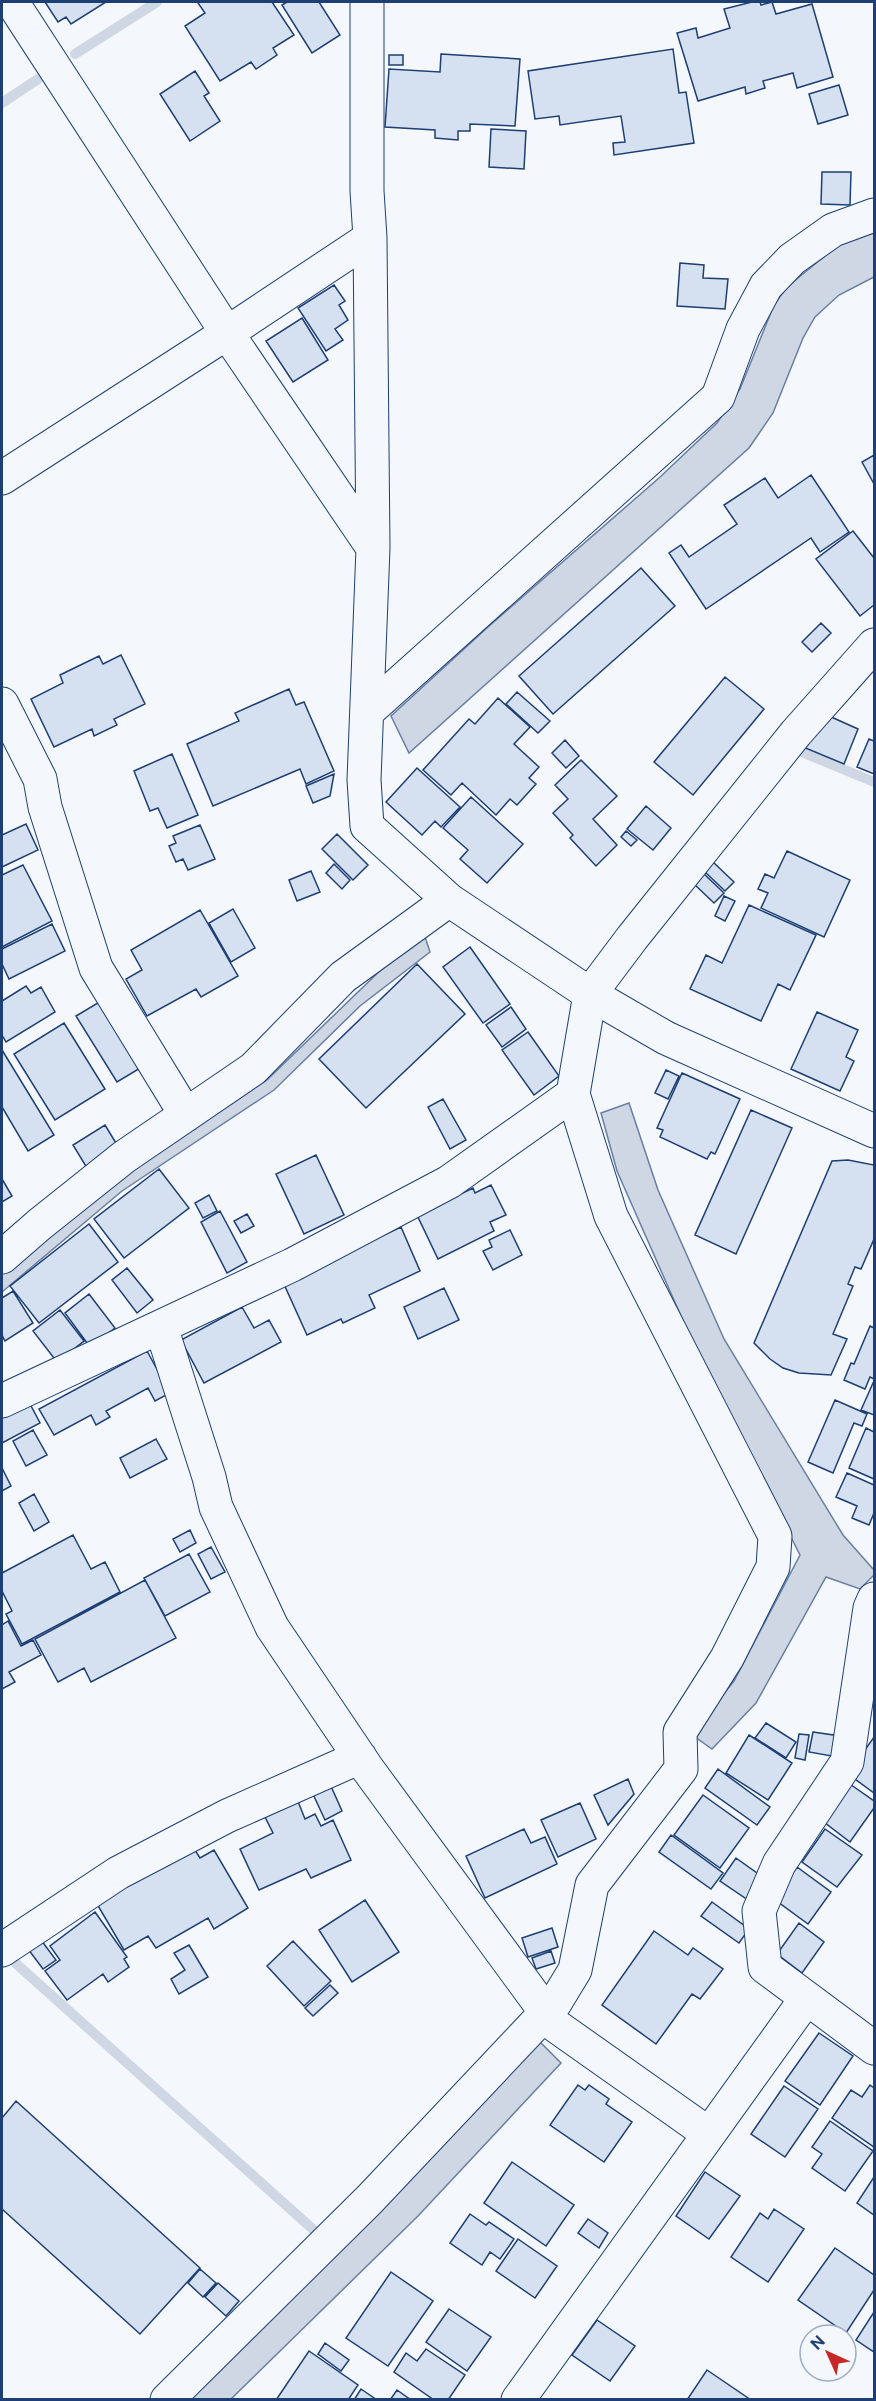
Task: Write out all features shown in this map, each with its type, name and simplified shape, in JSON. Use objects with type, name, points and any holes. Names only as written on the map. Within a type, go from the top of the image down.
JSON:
[{"type":"street","points":[[12,2],[227,333],[373,548]]},
{"type":"street","points":[[367,2],[367,191],[370,238],[373,548],[364,780],[368,826],[449,900],[590,994],[666,1038],[874,1131]]},
{"type":"street","points":[[367,712],[718,397],[743,329],[766,286],[792,259],[833,230],[874,215]]},
{"type":"street","points":[[2,478],[370,238]]},
{"type":"street","points":[[167,2400],[370,2199],[555,2003],[575,1970],[592,1885],[681,1769],[680,1732],[727,1658],[773,1567],[775,1536],[611,1216],[573,1094],[590,994],[796,733],[868,649],[874,645]]},
{"type":"street","points":[[2,704],[40,779],[45,807],[96,968],[186,1115]]},
{"type":"street","points":[[2,1257],[124,1157],[254,1069],[343,977],[449,900]]},
{"type":"street","points":[[2,1401],[292,1265],[449,1182],[573,1094]]},
{"type":"street","points":[[161,1327],[209,1477],[216,1507],[272,1627],[360,1757],[556,2026],[709,2134]]},
{"type":"street","points":[[874,1599],[870,1608],[847,1762],[779,1864],[759,1911],[765,1967],[874,2048]]},
{"type":"street","points":[[2,1950],[118,1873],[227,1816],[360,1757]]},
{"type":"street","points":[[518,2400],[806,1999]]},
{"type":"shaded area","points":[[874,229],[874,277],[839,295],[815,317],[803,338],[773,413],[749,448],[409,753],[391,716],[488,627],[659,478],[717,423],[740,389],[774,305],[787,287],[848,237]]},
{"type":"shaded area","points":[[425,937],[430,952],[360,1006],[274,1090],[122,1191],[2,1292],[2,1272],[131,1168],[267,1080],[389,962]]},
{"type":"shaded area","points":[[629,1103],[658,1190],[724,1339],[843,1535],[874,1570],[874,1575],[860,1589],[826,1577],[756,1703],[712,1749],[691,1734],[734,1681],[800,1555],[696,1350],[617,1171],[601,1113]]},
{"type":"shaded area","points":[[537,2039],[561,2063],[418,2216],[231,2399],[185,2400]]},
{"type":"building","points":[[45,2],[106,2],[71,24],[66,17],[58,22]]},
{"type":"building","points":[[272,2],[294,35],[273,48],[277,55],[256,69],[251,62],[220,81],[185,26],[205,13],[198,3]]},
{"type":"building","points":[[287,2],[319,2],[340,35],[312,53],[282,5]]},
{"type":"building","points":[[760,2],[761,5],[772,2],[776,14],[812,4],[833,77],[797,88],[793,73],[763,81],[765,88],[746,94],[745,87],[698,101],[677,33],[696,28],[698,38],[730,28],[724,9]]},
{"type":"building","points":[[673,49],[679,93],[686,92],[694,143],[614,155],[613,143],[625,142],[621,116],[560,125],[559,116],[535,119],[528,71]]},
{"type":"building","points":[[441,54],[520,59],[515,126],[470,124],[470,131],[458,131],[458,140],[435,138],[435,130],[385,127],[389,69],[440,72]]},
{"type":"building","points":[[389,55],[403,55],[403,65],[389,65]]},
{"type":"building","points":[[195,71],[209,93],[204,96],[220,121],[190,141],[160,94]]},
{"type":"building","points":[[839,85],[848,115],[818,124],[809,94]]},
{"type":"building","points":[[491,129],[526,131],[524,169],[489,167]]},
{"type":"building","points":[[822,172],[851,172],[850,205],[821,204]]},
{"type":"building","points":[[680,263],[704,265],[703,278],[728,279],[725,309],[677,306]]},
{"type":"building","points":[[334,285],[345,301],[339,305],[348,320],[335,329],[343,340],[326,351],[298,308]]},
{"type":"building","points":[[302,318],[328,360],[293,382],[266,341]]},
{"type":"building","points":[[874,455],[874,484],[862,462]]},
{"type":"building","points":[[811,475],[849,532],[820,552],[811,538],[706,609],[669,553],[681,545],[689,557],[737,524],[724,505],[765,478],[778,498]]},
{"type":"building","points":[[853,531],[874,558],[874,605],[860,616],[816,559]]},
{"type":"building","points":[[641,568],[675,606],[553,714],[519,676]]},
{"type":"building","points":[[821,623],[831,633],[812,652],[802,642]]},
{"type":"building","points":[[121,655],[145,704],[114,719],[117,725],[94,736],[92,729],[54,747],[31,699],[63,683],[60,675],[99,656],[103,664]]},
{"type":"building","points":[[725,677],[764,709],[693,795],[654,762]]},
{"type":"building","points":[[289,689],[296,705],[304,702],[334,771],[306,784],[300,769],[213,806],[187,744],[239,721],[235,713]]},
{"type":"building","points":[[517,692],[550,721],[538,733],[506,704]]},
{"type":"building","points":[[498,698],[530,727],[514,744],[539,767],[529,778],[536,784],[517,805],[510,799],[496,815],[462,783],[451,795],[423,770],[469,719],[475,724]]},
{"type":"building","points":[[829,716],[858,729],[844,764],[803,747]]},
{"type":"building","points":[[869,739],[874,741],[874,774],[857,767]]},
{"type":"building","points":[[565,740],[579,756],[566,768],[552,753]]},
{"type":"building","points":[[172,754],[198,815],[167,828],[158,808],[150,811],[134,771]]},
{"type":"building","points":[[581,760],[617,796],[593,819],[617,845],[596,866],[570,838],[573,835],[553,813],[568,799],[555,785]]},
{"type":"building","points":[[417,768],[460,807],[441,827],[435,821],[422,835],[386,802]]},
{"type":"building","points":[[334,774],[330,796],[313,803],[306,786]]},
{"type":"building","points":[[471,797],[523,844],[487,883],[460,859],[468,850],[443,828]]},
{"type":"building","points":[[646,806],[671,828],[653,850],[627,829]]},
{"type":"building","points":[[26,824],[38,850],[2,867],[2,835]]},
{"type":"building","points":[[200,825],[215,859],[188,870],[183,859],[176,862],[169,846],[176,843],[173,836]]},
{"type":"building","points":[[626,831],[637,840],[631,846],[621,837]]},
{"type":"building","points":[[337,834],[368,865],[353,880],[322,849]]},
{"type":"building","points":[[787,851],[850,880],[824,937],[761,908],[768,893],[758,889],[765,874],[774,878]]},
{"type":"building","points":[[713,862],[734,882],[725,891],[704,871]]},
{"type":"building","points":[[334,864],[350,880],[342,889],[326,873]]},
{"type":"building","points":[[23,865],[52,921],[2,947],[2,875]]},
{"type":"building","points":[[311,871],[320,892],[297,901],[289,880]]},
{"type":"building","points":[[703,873],[724,893],[714,903],[694,884]]},
{"type":"building","points":[[724,896],[735,901],[725,921],[715,916]]},
{"type":"building","points":[[749,905],[816,935],[790,990],[778,984],[761,1021],[690,989],[706,955],[722,963]]},
{"type":"building","points":[[233,909],[255,948],[231,962],[209,923]]},
{"type":"building","points":[[200,910],[238,976],[201,997],[196,989],[147,1016],[126,979],[142,970],[131,950]]},
{"type":"building","points":[[52,924],[65,951],[9,979],[2,964],[2,949]]},
{"type":"building","points":[[470,947],[510,1004],[483,1023],[443,967]]},
{"type":"building","points":[[417,964],[465,1014],[366,1108],[319,1059]]},
{"type":"building","points":[[26,986],[31,993],[41,987],[55,1012],[6,1042],[2,1035],[2,1001]]},
{"type":"building","points":[[101,1001],[142,1067],[117,1082],[76,1016]]},
{"type":"building","points":[[511,1007],[526,1029],[502,1047],[486,1025]]},
{"type":"building","points":[[817,1012],[858,1030],[846,1057],[854,1061],[840,1091],[791,1069]]},
{"type":"building","points":[[64,1023],[105,1089],[55,1120],[14,1054]]},
{"type":"building","points":[[528,1032],[559,1076],[534,1095],[502,1050]]},
{"type":"building","points":[[2,1050],[54,1135],[28,1151],[2,1107]]},
{"type":"building","points":[[666,1070],[679,1076],[668,1099],[655,1093]]},
{"type":"building","points":[[682,1073],[740,1099],[715,1154],[711,1152],[707,1159],[660,1137],[663,1130],[657,1128]]},
{"type":"building","points":[[443,1099],[466,1140],[450,1149],[428,1107]]},
{"type":"building","points":[[751,1110],[792,1128],[736,1254],[695,1235]]},
{"type":"building","points":[[105,1125],[119,1148],[87,1168],[73,1145]]},
{"type":"building","points":[[316,1155],[344,1215],[304,1234],[276,1174]]},
{"type":"building","points":[[848,1160],[874,1165],[874,1239],[861,1269],[855,1267],[848,1284],[853,1286],[833,1334],[847,1339],[831,1375],[799,1373],[783,1368],[754,1343],[832,1161]]},
{"type":"building","points":[[159,1169],[189,1208],[124,1258],[94,1219]]},
{"type":"building","points":[[2,1179],[12,1196],[2,1202]]},
{"type":"building","points":[[491,1185],[506,1215],[490,1222],[494,1231],[438,1259],[417,1215],[473,1188],[475,1193]]},
{"type":"building","points":[[209,1195],[217,1211],[203,1218],[195,1203]]},
{"type":"building","points":[[220,1211],[247,1262],[227,1273],[201,1222]]},
{"type":"building","points":[[247,1214],[254,1226],[241,1233],[234,1221]]},
{"type":"building","points":[[89,1224],[118,1262],[39,1323],[10,1286]]},
{"type":"building","points":[[401,1227],[420,1271],[369,1295],[375,1308],[343,1323],[341,1319],[307,1335],[283,1282]]},
{"type":"building","points":[[510,1230],[522,1255],[493,1270],[483,1251],[492,1247],[489,1240]]},
{"type":"building","points":[[127,1268],[153,1300],[137,1313],[112,1280]]},
{"type":"building","points":[[444,1288],[459,1320],[418,1339],[404,1307]]},
{"type":"building","points":[[13,1291],[33,1323],[5,1341],[2,1335],[2,1298]]},
{"type":"building","points":[[89,1294],[115,1328],[90,1347],[65,1313]]},
{"type":"building","points":[[242,1307],[254,1328],[269,1320],[281,1342],[204,1383],[181,1340]]},
{"type":"building","points":[[60,1310],[84,1341],[57,1362],[33,1331]]},
{"type":"building","points":[[870,1326],[874,1328],[874,1379],[870,1377],[865,1389],[844,1380],[851,1363],[854,1364]]},
{"type":"building","points":[[147,1351],[170,1393],[155,1401],[148,1388],[106,1411],[110,1417],[96,1425],[91,1415],[54,1435],[39,1409]]},
{"type":"building","points":[[874,1384],[874,1415],[861,1410]]},
{"type":"building","points":[[835,1400],[867,1414],[862,1426],[854,1423],[833,1473],[808,1462]]},
{"type":"building","points":[[29,1402],[40,1423],[2,1443],[2,1417]]},
{"type":"building","points":[[866,1428],[874,1432],[874,1479],[849,1468]]},
{"type":"building","points":[[33,1430],[47,1455],[26,1466],[13,1441]]},
{"type":"building","points":[[156,1439],[167,1459],[130,1478],[120,1458]]},
{"type":"building","points":[[2,1468],[11,1486],[2,1491]]},
{"type":"building","points":[[847,1473],[874,1485],[874,1513],[869,1525],[852,1518],[857,1506],[836,1497]]},
{"type":"building","points":[[34,1494],[49,1522],[34,1531],[19,1503]]},
{"type":"building","points":[[190,1530],[196,1543],[180,1552],[173,1539]]},
{"type":"building","points":[[73,1535],[91,1569],[105,1562],[120,1592],[22,1644],[6,1614],[12,1611],[2,1591],[2,1573]]},
{"type":"building","points":[[211,1547],[225,1572],[211,1579],[198,1554]]},
{"type":"building","points":[[189,1554],[210,1592],[165,1616],[144,1578]]},
{"type":"building","points":[[145,1580],[176,1638],[91,1682],[84,1668],[58,1682],[35,1639]]},
{"type":"building","points":[[8,1621],[21,1646],[33,1640],[41,1655],[9,1672],[15,1682],[2,1689],[2,1625]]},
{"type":"building","points":[[766,1723],[796,1742],[786,1758],[755,1738]]},
{"type":"building","points":[[813,1732],[840,1736],[837,1757],[809,1752]]},
{"type":"building","points":[[799,1734],[809,1735],[805,1760],[795,1758]]},
{"type":"building","points":[[749,1735],[792,1763],[768,1800],[726,1773]]},
{"type":"building","points":[[874,1737],[874,1793],[848,1774]]},
{"type":"building","points":[[718,1769],[770,1807],[757,1825],[705,1788]]},
{"type":"building","points":[[628,1779],[634,1794],[608,1825],[594,1795]]},
{"type":"building","points":[[847,1782],[874,1801],[874,1808],[850,1842],[820,1819]]},
{"type":"building","points":[[330,1784],[342,1811],[325,1820],[312,1792]]},
{"type":"building","points":[[703,1795],[749,1828],[720,1868],[674,1835]]},
{"type":"building","points":[[297,1799],[305,1819],[315,1814],[321,1826],[333,1820],[351,1860],[311,1878],[306,1869],[259,1890],[240,1849],[273,1833],[264,1815]]},
{"type":"building","points":[[580,1803],[596,1839],[558,1857],[541,1820]]},
{"type":"building","points":[[524,1829],[531,1843],[545,1837],[557,1864],[485,1898],[466,1856]]},
{"type":"building","points":[[825,1829],[862,1855],[837,1887],[802,1862]]},
{"type":"building","points":[[671,1835],[723,1873],[711,1889],[659,1852]]},
{"type":"building","points":[[193,1847],[200,1858],[214,1850],[248,1908],[214,1929],[208,1918],[156,1948],[148,1936],[124,1950],[97,1904]]},
{"type":"building","points":[[736,1858],[764,1878],[748,1900],[720,1881]]},
{"type":"building","points":[[797,1867],[831,1892],[808,1924],[774,1899]]},
{"type":"building","points":[[365,1900],[399,1952],[352,1982],[319,1930]]},
{"type":"building","points":[[712,1902],[749,1929],[739,1943],[701,1916]]},
{"type":"building","points":[[95,1912],[127,1957],[124,1959],[129,1967],[108,1982],[103,1974],[67,2000],[45,1971],[60,1960],[50,1946]]},
{"type":"building","points":[[799,1923],[824,1942],[802,1973],[777,1954]]},
{"type":"building","points":[[552,1928],[558,1947],[528,1957],[522,1938]]},
{"type":"building","points":[[654,1931],[688,1955],[693,1948],[723,1969],[700,1999],[692,1994],[656,2044],[602,2005]]},
{"type":"building","points":[[38,1936],[56,1960],[43,1969],[25,1945]]},
{"type":"building","points":[[293,1941],[331,1981],[304,2006],[267,1966]]},
{"type":"building","points":[[189,1945],[208,1977],[179,1994],[171,1979],[185,1970],[174,1953]]},
{"type":"building","points":[[551,1951],[555,1963],[536,1969],[532,1958]]},
{"type":"building","points":[[330,1985],[338,1993],[313,2016],[305,2008]]},
{"type":"building","points":[[819,2033],[853,2056],[820,2105],[785,2081]]},
{"type":"building","points":[[578,2085],[585,2090],[589,2085],[609,2099],[606,2104],[632,2122],[604,2162],[550,2125]]},
{"type":"building","points":[[870,2085],[874,2088],[874,2147],[832,2118],[851,2090],[862,2097]]},
{"type":"building","points":[[784,2086],[818,2109],[785,2157],[751,2134]]},
{"type":"building","points":[[16,2101],[200,2268],[140,2334],[2,2209],[2,2118]]},
{"type":"building","points":[[830,2121],[873,2151],[845,2191],[812,2168],[822,2154],[812,2147]]},
{"type":"building","points":[[512,2162],[574,2205],[546,2246],[484,2203]]},
{"type":"building","points":[[705,2172],[740,2196],[709,2239],[676,2216]]},
{"type":"building","points":[[874,2177],[874,2215],[857,2203]]},
{"type":"building","points":[[774,2209],[804,2229],[768,2282],[731,2257],[760,2213],[768,2219]]},
{"type":"building","points":[[470,2214],[486,2225],[489,2222],[514,2239],[500,2259],[490,2252],[482,2265],[450,2243]]},
{"type":"building","points":[[588,2219],[608,2233],[599,2248],[578,2233]]},
{"type":"building","points":[[518,2239],[557,2266],[535,2298],[496,2271]]},
{"type":"building","points":[[835,2248],[874,2275],[874,2290],[853,2323],[831,2323],[798,2300]]},
{"type":"building","points":[[200,2269],[216,2283],[203,2297],[188,2283]]},
{"type":"building","points":[[391,2272],[433,2301],[388,2366],[346,2338]]},
{"type":"building","points":[[218,2283],[239,2301],[226,2316],[205,2297]]},
{"type":"building","points":[[449,2309],[491,2337],[467,2371],[426,2342]]},
{"type":"building","points":[[874,2312],[874,2352],[858,2341],[858,2337]]},
{"type":"building","points":[[597,2320],[635,2346],[610,2381],[572,2355]]},
{"type":"building","points":[[325,2343],[349,2360],[341,2371],[318,2354]]},
{"type":"building","points":[[426,2349],[465,2375],[448,2400],[434,2400],[394,2372],[406,2353],[417,2361]]},
{"type":"building","points":[[309,2351],[358,2385],[348,2400],[276,2400]]},
{"type":"building","points":[[707,2370],[751,2400],[687,2400]]},
{"type":"building","points":[[361,2389],[377,2400],[354,2400]]},
{"type":"building","points":[[397,2390],[411,2400],[390,2400]]},
{"type":"waterway","points":[[75,54],[157,2]]},
{"type":"waterway","points":[[2,103],[38,79]]},
{"type":"waterway","points":[[804,753],[874,782]]},
{"type":"waterway","points":[[12,1960],[316,2232]]}]
